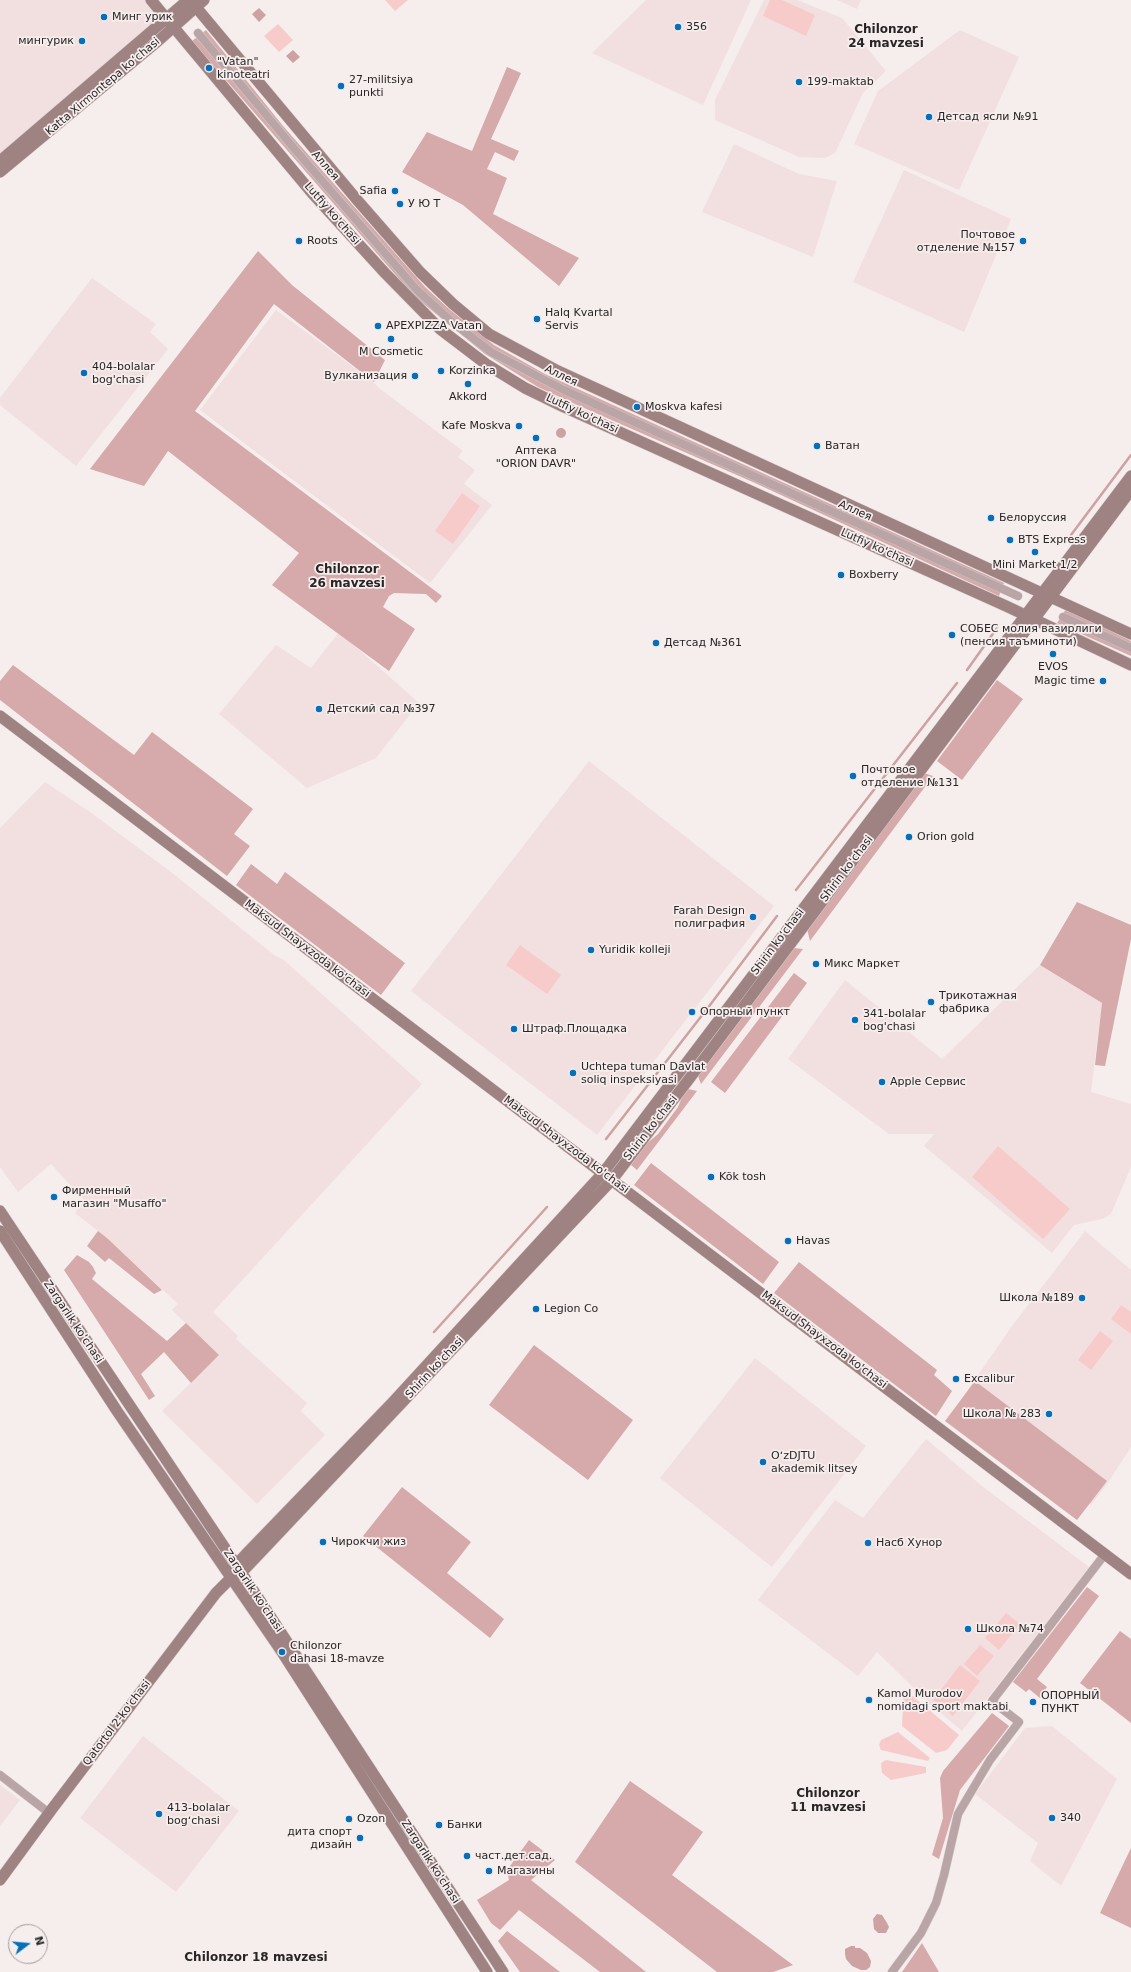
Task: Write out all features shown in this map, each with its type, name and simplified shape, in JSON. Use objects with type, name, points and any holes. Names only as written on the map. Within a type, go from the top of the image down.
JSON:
[{"type":"main road","name":"Lutfiy ko'chasi","points":[[151,0],[312,193],[385,274],[430,320],[476,358],[516,383],[564,407],[1131,665]]},
{"type":"main road","name":"Katta Xirmontepa koʻchasi","points":[[0,161],[195,2]]},
{"type":"main road","points":[[195,2],[338,177],[420,272],[452,304],[489,334],[558,370],[1131,634]]},
{"type":"main road","name":"Katta Xirmontepa koʻchasi","points":[[0,172],[170,22]]},
{"type":"main road","name":"Shirin ko'chasi","points":[[231,1578],[393,1402],[607,1176],[689,1079],[793,932],[1030,618],[1131,476]]},
{"type":"main road","name":"Shirin ko'chasi","points":[[1047,595],[1131,490]]},
{"type":"main road","name":"Maksud Shayxzoda ko'chasi","points":[[0,716],[1131,1574]]},
{"type":"main road","name":"Shirin koʻchasi","points":[[607,1176],[680,1072],[793,932]]},
{"type":"main road","points":[[680,1072],[689,1079]]},
{"type":"main road","name":"Zargarlik ko'chasi","points":[[0,1211],[239,1569],[503,1972]]},
{"type":"main road","name":"Zargarlik ko'chasi","points":[[0,1231],[117,1411],[282,1652],[487,1972]]},
{"type":"main road","name":"Qatortol 2-ko'chasi","points":[[0,1880],[198,1616],[231,1578]]},
{"type":"street","name":"Аллея","points":[[198,33],[292,146],[417,290],[491,352],[564,390],[1018,596]]},
{"type":"street","points":[[1064,617],[1131,648]]},
{"type":"street","points":[[892,1972],[921,1933],[936,1903],[958,1814],[990,1760],[1019,1722],[992,1701],[1105,1554]]},
{"type":"street","points":[[0,1776],[49,1813]]},
{"type":"shaded area","points":[[0,0],[151,0],[167,18],[0,161]]},
{"type":"shaded area","points":[[385,0],[408,0],[395,11]]},
{"type":"shaded area","name":"356","points":[[646,0],[751,0],[703,105],[592,53]]},
{"type":"shaded area","name":"199-maktab","points":[[764,0],[797,0],[842,18],[886,71],[863,93],[835,153],[825,158],[799,157],[715,120],[715,100]]},
{"type":"shaded area","points":[[770,0],[782,0],[815,15],[806,36],[763,16]]},
{"type":"shaded area","points":[[837,0],[861,0],[857,9]]},
{"type":"shaded area","points":[[259,8],[266,15],[259,22],[252,14]]},
{"type":"shaded area","points":[[278,24],[293,40],[279,52],[264,36]]},
{"type":"shaded area","points":[[206,30],[283,126],[425,287],[449,309],[494,345],[545,374],[1004,583],[999,596],[755,483],[538,387],[485,354],[414,296],[192,41]]},
{"type":"shaded area","name":"Детсад ясли №91","points":[[960,30],[1019,57],[959,190],[854,144],[878,91]]},
{"type":"shaded area","points":[[293,50],[300,57],[293,63],[286,56]]},
{"type":"shaded area","points":[[507,67],[521,73],[491,139],[519,151],[514,161],[495,152],[487,169],[507,178],[493,214],[579,258],[559,286],[463,205],[402,172],[427,132],[472,151]]},
{"type":"shaded area","points":[[734,144],[799,174],[837,181],[813,257],[702,212]]},
{"type":"shaded area","points":[[904,170],[1011,219],[964,332],[853,282]]},
{"type":"shaded area","points":[[258,251],[292,285],[385,360],[374,382],[274,304],[195,411],[442,596],[436,603],[426,594],[394,593],[389,596],[383,607],[415,629],[389,671],[272,585],[299,553],[168,451],[144,486],[90,469]]},
{"type":"shaded area","name":"404-bolalar bog'chasi","points":[[92,278],[156,324],[150,332],[168,349],[76,466],[0,405],[0,398]]},
{"type":"shaded area","points":[[276,310],[371,380],[380,389],[463,451],[458,457],[475,470],[464,484],[492,505],[430,583],[200,410]]},
{"type":"shaded area","points":[[559,428],[563,428],[565,429],[565,437],[559,438],[556,435],[556,431]]},
{"type":"shaded area","points":[[462,493],[480,506],[453,544],[435,531]]},
{"type":"shaded area","points":[[1066,609],[1131,641],[1131,656],[1057,623]]},
{"type":"shaded area","name":"Детский сад №397","points":[[339,632],[419,703],[376,758],[307,788],[219,714],[276,645],[311,668]]},
{"type":"shaded area","points":[[13,665],[134,755],[152,732],[253,809],[234,834],[250,846],[227,876],[0,700],[0,681]]},
{"type":"shaded area","points":[[997,680],[1023,699],[962,780],[937,761]]},
{"type":"shaded area","name":"Yuridik kolleji","points":[[589,761],[774,906],[597,1135],[411,991]]},
{"type":"shaded area","points":[[924,773],[933,776],[810,941],[807,929]]},
{"type":"shaded area","points":[[45,782],[90,812],[171,872],[274,955],[284,960],[422,1084],[213,1312],[238,1336],[236,1339],[307,1403],[301,1411],[325,1435],[257,1504],[162,1411],[219,1355],[172,1310],[178,1304],[107,1238],[75,1213],[84,1200],[51,1164],[18,1192],[0,1167],[0,828]]},
{"type":"shaded area","points":[[251,864],[277,884],[285,872],[405,963],[381,995],[236,885]]},
{"type":"shaded area","points":[[1077,902],[1131,925],[1131,939],[1105,1066],[1095,1065],[1102,1003],[1040,965]]},
{"type":"shaded area","points":[[520,945],[561,975],[547,994],[506,965]]},
{"type":"shaded area","points":[[794,948],[803,949],[701,1084],[698,1076]]},
{"type":"shaded area","points":[[1040,965],[1102,1003],[1091,1092],[1131,1104],[1131,1167],[1111,1214],[1102,1219],[1074,1225],[1052,1253],[924,1146],[934,1134],[889,1134],[788,1059],[845,980],[942,1059]]},
{"type":"shaded area","points":[[794,973],[807,983],[725,1093],[711,1082]]},
{"type":"shaded area","points":[[688,1089],[697,1091],[637,1170],[631,1165],[645,1145],[658,1134],[678,1107],[682,1097]]},
{"type":"shaded area","points":[[998,1146],[1070,1209],[1043,1239],[972,1177]]},
{"type":"shaded area","points":[[651,1163],[779,1262],[763,1284],[634,1185]]},
{"type":"shaded area","points":[[98,1231],[162,1290],[154,1294],[109,1258],[105,1262],[87,1246]]},
{"type":"shaded area","points":[[1085,1231],[1131,1270],[1131,1447],[1107,1484],[1091,1505],[958,1404],[1012,1326]]},
{"type":"shaded area","points":[[77,1255],[89,1262],[93,1267],[96,1273],[92,1279],[167,1341],[186,1323],[219,1355],[191,1383],[164,1352],[141,1374],[155,1396],[149,1400],[64,1270]]},
{"type":"shaded area","points":[[799,1262],[937,1370],[934,1375],[952,1391],[936,1416],[774,1293]]},
{"type":"shaded area","points":[[1121,1305],[1131,1312],[1131,1334],[1111,1319]]},
{"type":"shaded area","points":[[1100,1331],[1113,1341],[1091,1370],[1078,1360]]},
{"type":"shaded area","points":[[534,1345],[633,1420],[588,1480],[489,1405]]},
{"type":"shaded area","name":"OʻzDJTU akademik litsey","points":[[755,1358],[866,1446],[772,1567],[660,1478]]},
{"type":"shaded area","points":[[975,1381],[1107,1481],[1077,1520],[945,1421]]},
{"type":"shaded area","points":[[926,1439],[982,1486],[1089,1567],[962,1731],[929,1703],[877,1652],[858,1676],[758,1600],[835,1500],[863,1518]]},
{"type":"shaded area","points":[[402,1487],[471,1542],[447,1573],[504,1619],[490,1638],[363,1536]]},
{"type":"shaded area","points":[[1087,1587],[1099,1596],[1037,1679],[1047,1687],[1040,1698],[1029,1689],[1026,1692],[1013,1682]]},
{"type":"shaded area","points":[[1006,1613],[1020,1624],[999,1650],[985,1638]]},
{"type":"shaded area","points":[[1120,1631],[1131,1639],[1131,1723],[1080,1683]]},
{"type":"shaded area","points":[[980,1645],[994,1656],[977,1676],[964,1664]]},
{"type":"shaded area","points":[[960,1665],[980,1681],[953,1716],[933,1700]]},
{"type":"shaded area","points":[[904,1689],[959,1735],[947,1750],[936,1753],[902,1726]]},
{"type":"shaded area","points":[[992,1713],[1009,1726],[960,1790],[939,1859],[932,1855],[943,1818],[940,1778],[943,1771]]},
{"type":"shaded area","name":"340","points":[[1052,1726],[1117,1779],[1061,1886],[1030,1861],[1038,1843],[975,1794],[1025,1728]]},
{"type":"shaded area","points":[[898,1732],[930,1758],[928,1761],[881,1750],[879,1745],[881,1740]]},
{"type":"shaded area","name":"413-bolalar bogʻchasi","points":[[143,1736],[239,1811],[176,1892],[80,1818]]},
{"type":"shaded area","points":[[886,1760],[926,1767],[926,1773],[891,1780],[882,1773],[881,1763]]},
{"type":"shaded area","points":[[630,1781],[703,1832],[672,1875],[793,1965],[773,1972],[717,1972],[575,1862]]},
{"type":"shaded area","points":[[0,1785],[20,1800],[0,1826]]},
{"type":"shaded area","points":[[529,1840],[555,1860],[531,1880],[646,1972],[600,1972],[519,1910],[500,1930],[491,1923],[477,1900],[509,1880],[507,1870]]},
{"type":"shaded area","points":[[1131,1848],[1131,1928],[1100,1913]]},
{"type":"shaded area","points":[[877,1914],[882,1915],[889,1927],[886,1933],[878,1933],[874,1929],[873,1919]]},
{"type":"shaded area","points":[[507,1931],[560,1972],[520,1972],[498,1941]]},
{"type":"shaded area","points":[[922,1943],[939,1972],[902,1972]]},
{"type":"shaded area","points":[[851,1946],[860,1948],[867,1953],[871,1961],[870,1967],[866,1970],[861,1970],[852,1966],[846,1959],[845,1954],[845,1949]]},
{"type":"waterway","points":[[1071,535],[1131,455]]},
{"type":"waterway","points":[[967,670],[997,628]]},
{"type":"waterway","points":[[796,890],[957,683]]},
{"type":"waterway","points":[[606,1139],[777,916]]},
{"type":"waterway","points":[[434,1332],[547,1207]]},
{"type":"place","name":"Минг урик","points":[[104,17]]},
{"type":"place","name":"356","points":[[678,27]]},
{"type":"place","name":"мингурик","points":[[82,41]]},
{"type":"place","name":"\"Vatan\" kinoteatri","points":[[209,68]]},
{"type":"place","name":"199-maktab","points":[[799,82]]},
{"type":"place","name":"27-militsiya punkti","points":[[341,86]]},
{"type":"place","name":"Детсад ясли №91","points":[[929,117]]},
{"type":"place","name":"Safia","points":[[395,191]]},
{"type":"place","name":"У Ю Т","points":[[400,204]]},
{"type":"place","name":"Roots","points":[[299,241]]},
{"type":"place","name":"Почтовое отделение №157","points":[[1023,241]]},
{"type":"place","name":"Halq Kvartal Servis","points":[[537,319]]},
{"type":"place","name":"APEXPIZZA Vatan","points":[[378,326]]},
{"type":"place","name":"M Cosmetic","points":[[391,339]]},
{"type":"place","name":"Korzinka","points":[[441,371]]},
{"type":"place","name":"404-bolalar bog'chasi","points":[[84,373]]},
{"type":"place","name":"Вулканизация","points":[[415,376]]},
{"type":"place","name":"Akkord","points":[[468,384]]},
{"type":"place","name":"Moskva kafesi","points":[[637,407]]},
{"type":"place","name":"Kafe Moskva","points":[[519,426]]},
{"type":"place","name":"Аптека \"ORION DAVR\"","points":[[536,438]]},
{"type":"place","name":"Ватан","points":[[817,446]]},
{"type":"place","name":"Белоруссия","points":[[991,518]]},
{"type":"place","name":"BTS Express","points":[[1010,540]]},
{"type":"place","name":"Mini Market 1/2","points":[[1035,552]]},
{"type":"place","name":"Boxberry","points":[[841,575]]},
{"type":"place","name":"СОБЕС молия вазирлиги (пенсия таъминоти)","points":[[952,635]]},
{"type":"place","name":"Детсад №361","points":[[656,643]]},
{"type":"place","name":"EVOS","points":[[1053,654]]},
{"type":"place","name":"Magic time","points":[[1103,681]]},
{"type":"place","name":"Детский сад №397","points":[[319,709]]},
{"type":"place","name":"Почтовое отделение №131","points":[[853,776]]},
{"type":"place","name":"Orion gold","points":[[909,837]]},
{"type":"place","name":"Farah Design полиграфия","points":[[753,917]]},
{"type":"place","name":"Yuridik kolleji","points":[[591,950]]},
{"type":"place","name":"Микс Маркет","points":[[816,964]]},
{"type":"place","name":"Трикотажная фабрика","points":[[931,1002]]},
{"type":"place","name":"Опорный пункт","points":[[692,1012]]},
{"type":"place","name":"341-bolalar bog'chasi","points":[[855,1020]]},
{"type":"place","name":"Штраф.Площадка","points":[[514,1029]]},
{"type":"place","name":"Uchtepa tuman Davlat soliq inspeksiyasi","points":[[573,1073]]},
{"type":"place","name":"Apple Сервис","points":[[882,1082]]},
{"type":"place","name":"Kõk tosh","points":[[711,1177]]},
{"type":"place","name":"Фирменный магазин \"Musaffo\"","points":[[54,1197]]},
{"type":"place","name":"Havas","points":[[788,1241]]},
{"type":"place","name":"Школа №189","points":[[1082,1298]]},
{"type":"place","name":"Legion Co","points":[[536,1309]]},
{"type":"place","name":"Excalibur","points":[[956,1379]]},
{"type":"place","name":"Школа № 283","points":[[1049,1414]]},
{"type":"place","name":"OʻzDJTU akademik litsey","points":[[763,1462]]},
{"type":"place","name":"Чирокчи жиз","points":[[323,1542]]},
{"type":"place","name":"Насб Хунор","points":[[868,1543]]},
{"type":"place","name":"Школа №74","points":[[968,1629]]},
{"type":"place","name":"Chilonzor dahasi 18-mavze","points":[[282,1652]]},
{"type":"place","name":"Kamol Murodov nomidagi sport maktabi","points":[[869,1700]]},
{"type":"place","name":"ОПОРНЫЙ ПУНКТ","points":[[1033,1702]]},
{"type":"place","name":"413-bolalar bogʻchasi","points":[[159,1814]]},
{"type":"place","name":"340","points":[[1052,1818]]},
{"type":"place","name":"Ozon","points":[[349,1819]]},
{"type":"place","name":"Банки","points":[[439,1825]]},
{"type":"place","name":"дита спорт дизайн","points":[[360,1838]]},
{"type":"place","name":"част.дет.сад.","points":[[467,1856]]},
{"type":"place","name":"Магазины","points":[[489,1871]]},
{"type":"district","name":"Chilonzor 24 mavzesi","points":[[886,37]]},
{"type":"district","name":"Chilonzor 26 mavzesi","points":[[347,577]]},
{"type":"district","name":"Chilonzor 11 mavzesi","points":[[828,1801]]},
{"type":"district","name":"Chilonzor 18 mavzesi","points":[[256,1958]]}]
